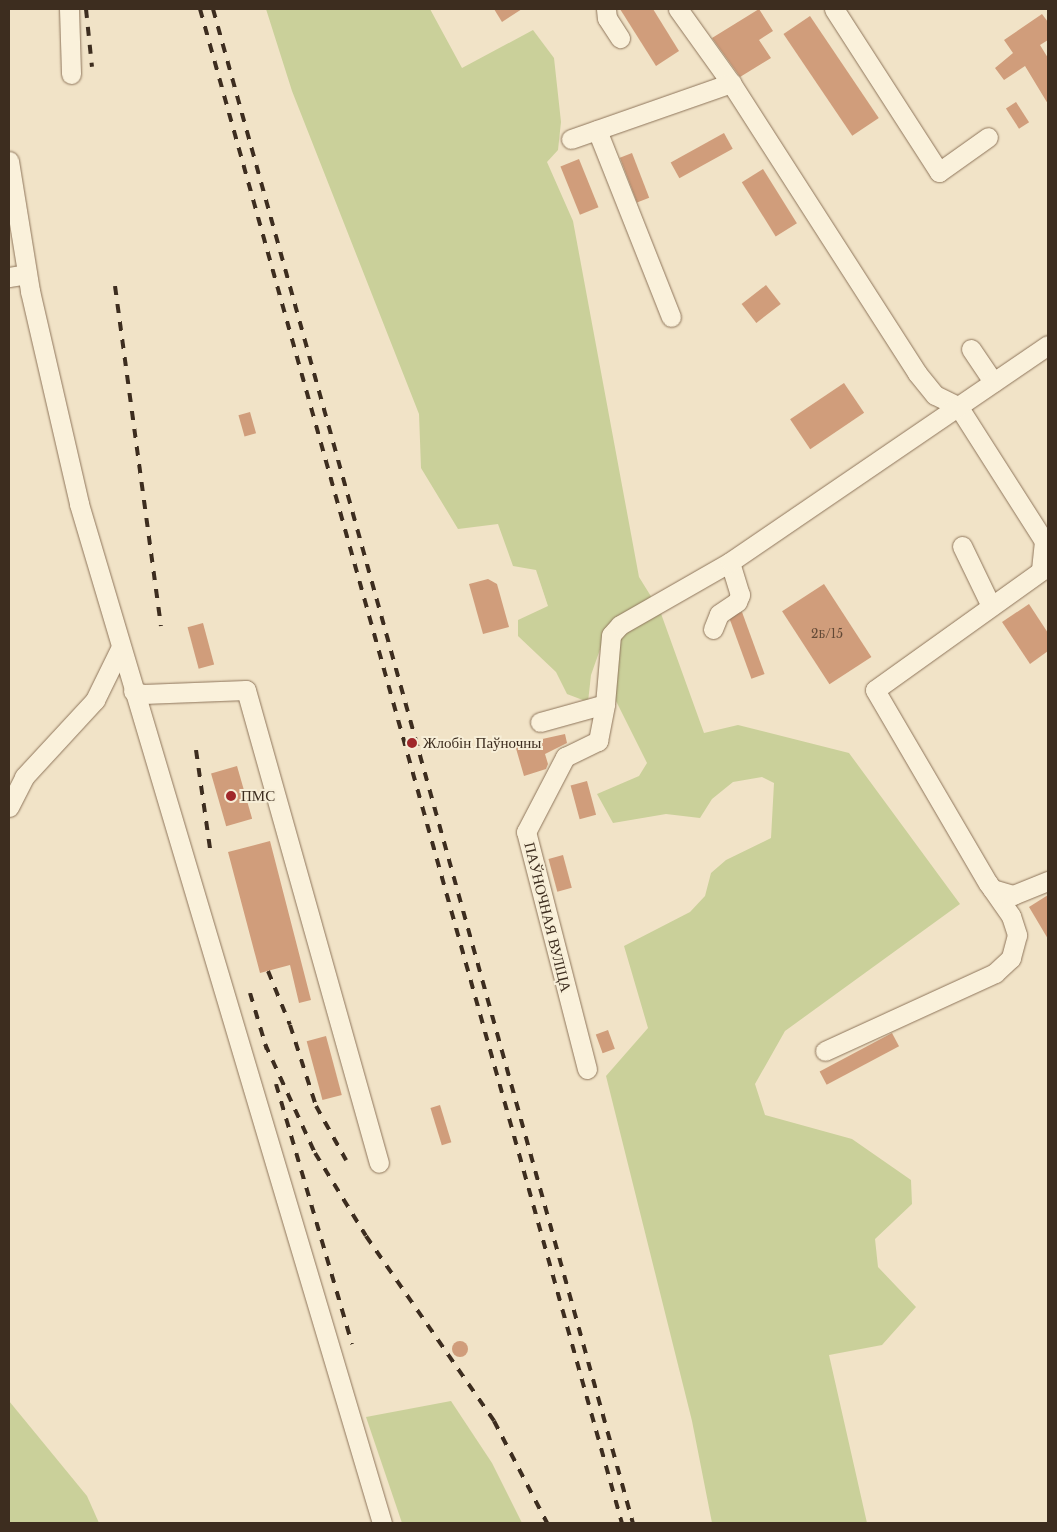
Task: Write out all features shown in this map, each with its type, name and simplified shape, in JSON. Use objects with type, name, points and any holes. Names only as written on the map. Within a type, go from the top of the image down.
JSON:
[{"type":"street","points":[[69,9],[71,74]]},
{"type":"street","points":[[606,9],[607,18],[620,38]]},
{"type":"street","points":[[678,9],[730,83],[917,374],[935,395],[958,406],[1044,541],[1040,571],[875,690],[992,889],[1011,916],[1017,935],[1011,958],[995,973],[825,1051]]},
{"type":"street","points":[[834,9],[939,172],[988,136]]},
{"type":"street","points":[[571,139],[730,83]]},
{"type":"street","points":[[597,130],[671,317]]},
{"type":"street","points":[[9,160],[27,274],[80,504],[133,691],[382,1523]]},
{"type":"street","points":[[9,277],[27,274]]},
{"type":"street","points":[[540,722],[605,704],[607,650],[611,635],[620,625],[730,562],[1048,345]]},
{"type":"street","points":[[972,348],[993,382]]},
{"type":"street","points":[[962,546],[991,606]]},
{"type":"street","points":[[713,628],[718,614],[738,602],[740,595],[730,562]]},
{"type":"street","points":[[9,807],[24,777],[95,700],[120,647]]},
{"type":"street","points":[[133,691],[143,694],[246,690],[379,1163]]},
{"type":"street","name":"ПАЎНОЧНАЯ ВУЛІЦА","points":[[587,1069],[526,832],[565,758],[598,741],[605,704]]},
{"type":"street","points":[[992,889],[1013,896],[1048,881]]},
{"type":"green space","points":[[266,9],[430,9],[462,68],[533,30],[554,58],[561,122],[558,150],[547,162],[573,221],[639,577],[652,598],[609,624],[591,675],[588,702],[567,694],[556,672],[518,636],[518,620],[548,606],[536,570],[513,566],[498,524],[458,529],[421,468],[419,414],[292,91]]},
{"type":"green space","points":[[659,608],[704,733],[738,725],[849,753],[960,904],[785,1031],[755,1084],[765,1115],[852,1139],[911,1180],[912,1204],[875,1239],[878,1267],[916,1307],[882,1345],[829,1355],[867,1523],[712,1523],[692,1421],[606,1076],[648,1028],[624,946],[690,912],[705,896],[711,873],[726,860],[771,838],[774,783],[762,777],[733,782],[712,799],[700,818],[666,814],[613,823],[597,794],[639,776],[647,763],[614,697],[616,637]]},
{"type":"green space","points":[[9,1401],[87,1496],[99,1523],[9,1523]]},
{"type":"green space","points":[[451,1401],[492,1463],[522,1523],[402,1523],[366,1417]]},
{"type":"building","points":[[494,9],[522,9],[502,22]]},
{"type":"building","points":[[620,9],[653,9],[679,51],[656,66]]},
{"type":"building","points":[[759,9],[773,31],[759,40],[771,58],[740,77],[712,38]]},
{"type":"building","points":[[1042,14],[1048,22],[1048,40],[1040,45],[1048,58],[1048,104],[1025,66],[1004,80],[995,68],[1013,53],[1004,40]]},
{"type":"building","points":[[810,16],[879,118],[852,136],[783,34]]},
{"type":"building","points":[[1016,102],[1029,122],[1019,129],[1006,109]]},
{"type":"building","points":[[724,133],[733,149],[679,178],[671,163]]},
{"type":"building","points":[[632,153],[649,198],[637,202],[620,158]]},
{"type":"building","points":[[579,159],[598,207],[580,215],[560,166]]},
{"type":"building","points":[[763,169],[797,223],[776,237],[742,182]]},
{"type":"building","points":[[766,285],[781,304],[756,323],[742,304]]},
{"type":"building","points":[[844,383],[864,413],[810,449],[790,419]]},
{"type":"building","points":[[250,412],[256,433],[245,436],[238,415]]},
{"type":"building","points":[[488,579],[497,584],[509,627],[483,634],[469,584]]},
{"type":"building","points":[[824,584],[871,657],[829,684],[782,611]]},
{"type":"building","points":[[1029,604],[1048,633],[1048,651],[1030,664],[1002,622]]},
{"type":"building","points":[[742,612],[765,674],[751,679],[729,617]]},
{"type":"building","points":[[203,623],[214,665],[199,669],[188,627]]},
{"type":"building","name":"Жлобін Паўночны","points":[[565,734],[567,743],[545,754],[548,764],[546,769],[524,776],[515,745]]},
{"type":"building","name":"ПМС","points":[[237,766],[252,819],[226,826],[211,773]]},
{"type":"building","points":[[587,781],[596,815],[580,819],[571,785]]},
{"type":"building","points":[[270,841],[311,1000],[299,1003],[290,965],[260,973],[228,852]]},
{"type":"building","points":[[563,855],[572,888],[557,892],[549,859]]},
{"type":"building","points":[[1048,895],[1048,939],[1029,907]]},
{"type":"building","points":[[608,1030],[615,1049],[603,1053],[596,1034]]},
{"type":"building","points":[[892,1033],[899,1046],[827,1085],[820,1071]]},
{"type":"building","points":[[326,1036],[342,1095],[322,1100],[307,1041]]},
{"type":"building","points":[[440,1105],[451,1142],[442,1145],[430,1108]]},
{"type":"building","points":[[460,1341],[466,1343],[468,1349],[466,1355],[460,1357],[454,1355],[452,1349],[454,1343]]},
{"type":"railway","points":[[86,9],[92,67]]},
{"type":"railway","points":[[200,9],[622,1523]]},
{"type":"railway","points":[[213,9],[633,1523]]},
{"type":"railway","points":[[115,286],[161,626]]},
{"type":"railway","points":[[196,750],[211,855]]},
{"type":"railway","points":[[268,971],[290,1025],[316,1106],[346,1160]]},
{"type":"railway","points":[[250,993],[267,1050]]},
{"type":"railway","points":[[265,1044],[315,1153],[366,1236],[494,1421],[547,1523]]},
{"type":"railway","points":[[276,1084],[352,1344]]},
{"type":"place","name":"Жлобін Паўночны","points":[[412,743]]},
{"type":"place","name":"ПМС","points":[[231,796]]}]
